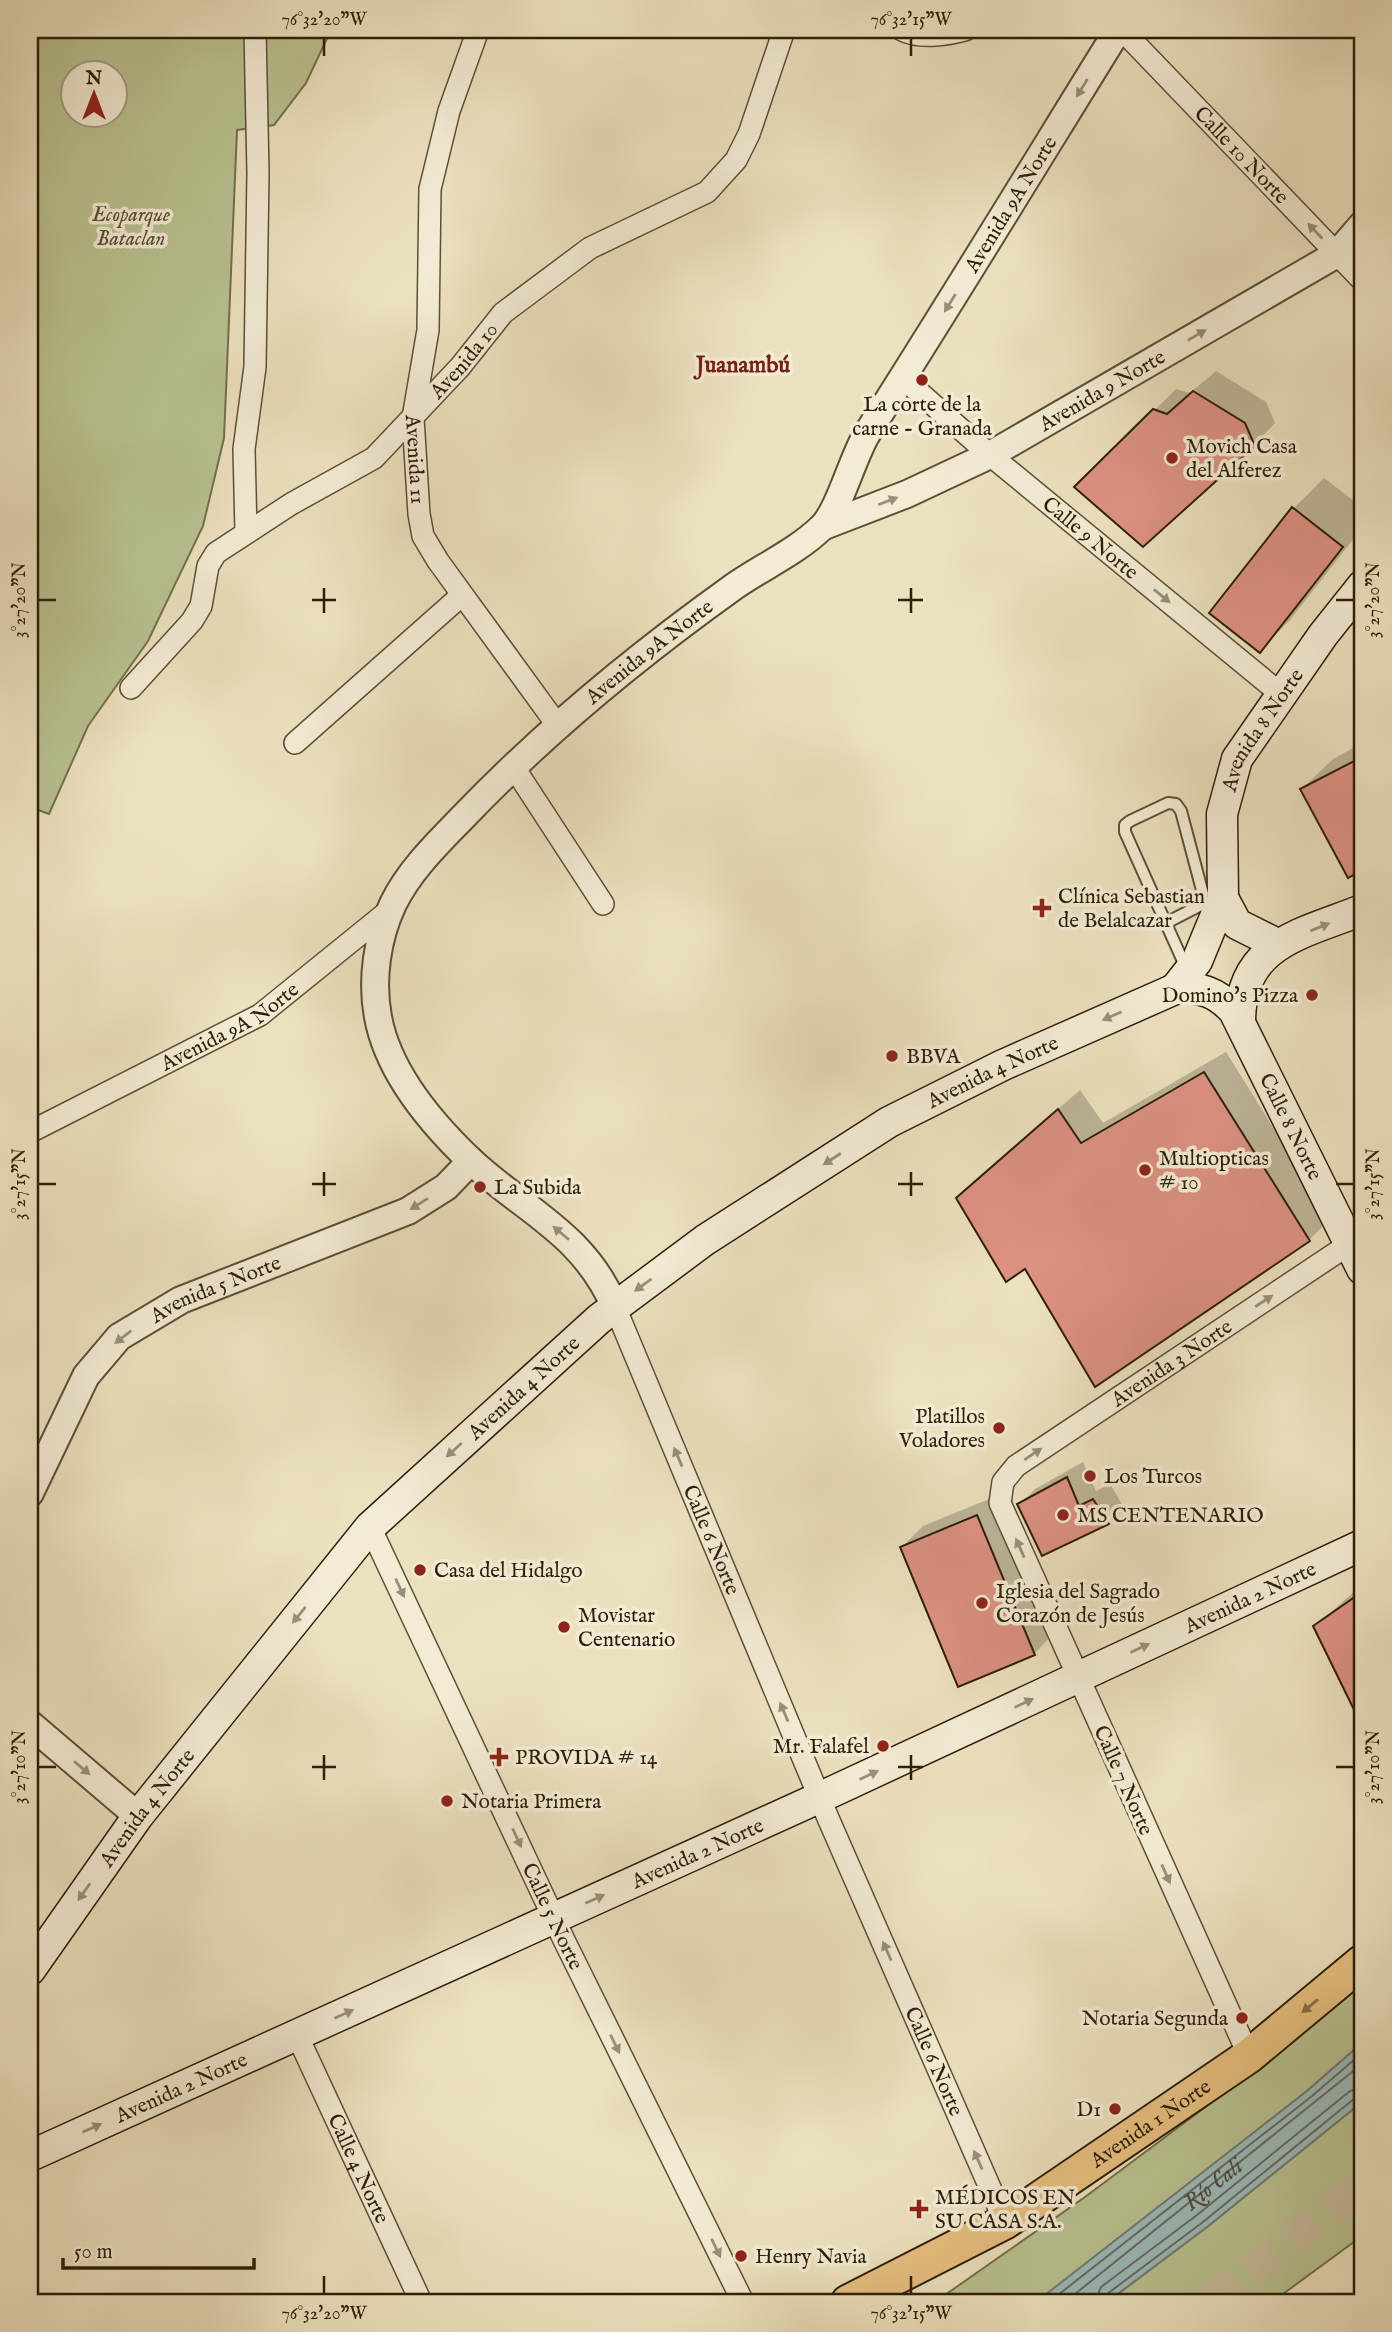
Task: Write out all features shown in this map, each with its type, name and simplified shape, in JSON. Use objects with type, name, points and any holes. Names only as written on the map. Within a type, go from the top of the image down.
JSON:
[{"type":"main road","name":"Avenida 8 Norte","points":[[1181,981],[1205,947],[1223,898],[1222,814],[1237,759],[1281,694],[1362,586]]},
{"type":"main road","points":[[1223,898],[1237,925],[1277,944]]},
{"type":"main road","points":[[1240,1022],[1244,986],[1257,963],[1277,944],[1362,910]]},
{"type":"main road","name":"Calle 8 Norte","points":[[1181,981],[1188,987],[1214,993],[1225,1000],[1240,1022],[1358,1250]]},
{"type":"main road","name":"Avenida 4 Norte","points":[[30,1970],[138,1816],[370,1527],[615,1307],[705,1240],[889,1122],[1181,981]]},
{"type":"main road","name":"Avenida 2 Norte","points":[[30,2156],[820,1798],[1362,1545]]},
{"type":"main road","name":"Avenida 1 Norte","points":[[848,2302],[1005,2222],[1249,2056],[1362,1962]]},
{"type":"main road","points":[[887,2302],[1005,2222]]},
{"type":"street","points":[[246,532],[244,449],[255,353],[258,173],[255,30]]},
{"type":"street","name":"Avenida 11","points":[[478,30],[449,111],[430,189],[428,330],[413,418],[419,514],[423,536],[462,595],[558,726]]},
{"type":"street","name":"Avenida 10","points":[[131,688],[192,621],[201,606],[208,566],[216,553],[246,532],[374,458],[460,367],[503,313],[590,248],[708,192],[736,160],[749,134],[784,30]]},
{"type":"street","points":[[902,30],[908,33],[948,34],[965,30]]},
{"type":"street","name":"Calle 10 Norte","points":[[1120,30],[1362,280]]},
{"type":"street","name":"Avenida 9A Norte","points":[[30,1132],[260,1015],[391,909],[420,863],[513,766],[558,726],[676,629],[824,526],[865,436],[904,379],[1120,30]]},
{"type":"street","name":"Avenida 9 Norte","points":[[824,526],[907,494],[989,455],[1337,254],[1362,225]]},
{"type":"street","name":"Calle 9 Norte","points":[[904,379],[989,455],[1281,694]]},
{"type":"street","points":[[295,743],[462,595]]},
{"type":"street","points":[[513,766],[603,904]]},
{"type":"street","name":"Calle 6 Norte","points":[[391,909],[376,959],[374,987],[384,1042],[397,1071],[419,1102],[471,1161],[567,1237],[596,1268],[615,1307],[820,1798],[1005,2222]]},
{"type":"street","name":"Avenida 5 Norte","points":[[30,1493],[86,1376],[119,1338],[181,1300],[408,1211],[446,1187],[471,1161]]},
{"type":"street","name":"Avenida 3 Norte","points":[[1000,1503],[1003,1482],[1016,1466],[1358,1250]]},
{"type":"street","name":"Calle 7 Norte","points":[[1000,1503],[1249,2056]]},
{"type":"street","name":"Calle 5 Norte","points":[[370,1527],[555,1918],[743,2302]]},
{"type":"street","points":[[30,1724],[138,1816]]},
{"type":"street","name":"Calle 4 Norte","points":[[298,2035],[421,2302]]},
{"type":"lane","points":[[1166,923],[1202,901],[1181,811],[1176,804],[1168,803],[1125,825],[1125,832],[1166,923],[1181,981]]},
{"type":"lane","points":[[1193,858],[1222,847]]},
{"type":"green space","name":"Ecoparque Bataclan","points":[[30,30],[331,30],[306,83],[274,125],[237,130],[224,438],[203,526],[148,641],[88,726],[49,814],[30,807]]},
{"type":"green space","points":[[1362,1980],[1362,2043],[1307,2091],[1055,2290],[1036,2302],[935,2302],[1085,2197],[1255,2070]]},
{"type":"green space","points":[[1362,2102],[1362,2236],[1272,2302],[1107,2302],[1207,2227]]},
{"type":"water","name":"Río Cali","points":[[1362,2043],[1362,2102],[1207,2227],[1107,2302],[1036,2302],[1307,2091]]},
{"type":"building","name":"Movich Casa del Alferez","points":[[1193,391],[1245,423],[1255,446],[1143,547],[1074,487],[1153,409],[1167,414]]},
{"type":"building","points":[[1292,507],[1343,547],[1260,653],[1209,613]]},
{"type":"building","points":[[1362,757],[1362,870],[1348,878],[1300,789]]},
{"type":"building","points":[[1204,1072],[1310,1241],[1095,1387],[1025,1269],[1006,1282],[956,1198],[1058,1109],[1081,1143]]},
{"type":"building","name":"MS CENTENARIO","points":[[1067,1477],[1079,1506],[1093,1499],[1109,1524],[1042,1556],[1017,1504]]},
{"type":"building","points":[[977,1515],[1035,1655],[958,1687],[900,1547]]},
{"type":"building","points":[[1362,1592],[1362,1726],[1313,1626]]},
{"type":"tunnel","points":[[1210,2302],[1362,2186]]},
{"type":"place","name":"La corte de la carne - Granada","points":[[922,380]]},
{"type":"place","name":"Movich Casa del Alferez","points":[[1172,458]]},
{"type":"place","name":"Clínica Sebastian de Belalcazar","points":[[1042,908]]},
{"type":"place","name":"Domino's Pizza","points":[[1312,995]]},
{"type":"place","name":"BBVA","points":[[892,1056]]},
{"type":"place","name":"Multiopticas # 10","points":[[1145,1170]]},
{"type":"place","name":"La Subida","points":[[480,1187]]},
{"type":"place","name":"Platillos Voladores","points":[[999,1428]]},
{"type":"place","name":"Los Turcos","points":[[1090,1476]]},
{"type":"place","name":"MS CENTENARIO","points":[[1063,1515]]},
{"type":"place","name":"Casa del Hidalgo","points":[[420,1570]]},
{"type":"place","name":"Iglesia del Sagrado Corazón de Jesús","points":[[982,1603]]},
{"type":"place","name":"Movistar Centenario","points":[[564,1627]]},
{"type":"place","name":"Mr. Falafel","points":[[883,1746]]},
{"type":"place","name":"PROVIDA # 14","points":[[499,1757]]},
{"type":"place","name":"Notaria Primera","points":[[447,1801]]},
{"type":"place","name":"Notaria Segunda","points":[[1242,2018]]},
{"type":"place","name":"D1","points":[[1115,2109]]},
{"type":"place","name":"MÉDICOS EN SU CASA S.A.","points":[[919,2209]]},
{"type":"place","name":"Henry Navia","points":[[741,2256]]},
{"type":"district","name":"Juanambú","points":[[743,364]]}]
